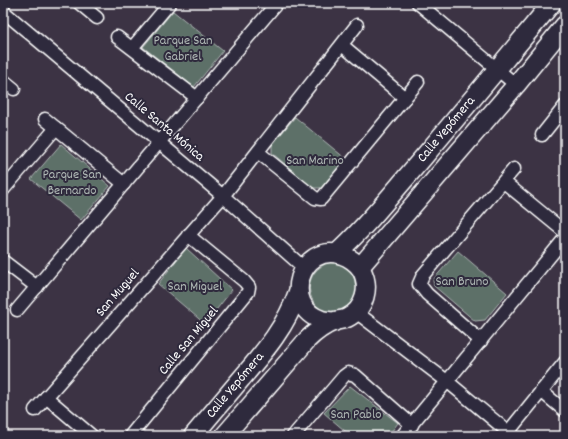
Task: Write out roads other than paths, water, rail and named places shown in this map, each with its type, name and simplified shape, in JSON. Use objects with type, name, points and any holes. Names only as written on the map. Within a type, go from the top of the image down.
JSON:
[{"type":"main road","name":"Calle Yepómera","points":[[337,254],[372,218],[498,70],[552,3]]},
{"type":"main road","name":"Calle Yepómera","points":[[360,267],[565,26]]},
{"type":"main road","points":[[324,254],[337,254],[348,257],[360,267],[367,289],[364,301],[356,312],[346,319],[334,322],[321,320],[310,314],[302,304],[298,292],[299,280],[304,268],[312,259],[324,254]]},
{"type":"main road","name":"Calle Yepómera","points":[[193,436],[262,355],[279,332],[293,307],[298,292]]},
{"type":"main road","name":"Calle Yepómera","points":[[224,436],[307,340],[317,331],[334,322]]},
{"type":"street","points":[[79,3],[97,18]]},
{"type":"street","points":[[132,48],[170,3]]},
{"type":"street","points":[[17,310],[277,3]]},
{"type":"street","points":[[418,3],[516,85]]},
{"type":"street","name":"Calle Santa Mónica","points":[[3,11],[223,196],[304,268]]},
{"type":"street","points":[[223,196],[357,25]]},
{"type":"street","points":[[117,37],[197,98]]},
{"type":"street","points":[[342,45],[405,98]]},
{"type":"street","points":[[3,80],[14,89]]},
{"type":"street","points":[[258,152],[315,198],[321,199],[418,82]]},
{"type":"street","points":[[542,135],[565,106]]},
{"type":"street","points":[[45,119],[124,184]]},
{"type":"street","points":[[3,190],[56,128]]},
{"type":"street","points":[[481,341],[427,294],[419,284],[423,275],[514,169]]},
{"type":"street","points":[[504,182],[565,232]]},
{"type":"street","name":"San Muguel","points":[[35,410],[223,196]]},
{"type":"street","name":"Calle San Miguel","points":[[130,436],[248,292],[249,287],[244,281],[188,236]]},
{"type":"street","points":[[402,436],[565,238]]},
{"type":"street","points":[[3,261],[37,287]]},
{"type":"street","points":[[356,312],[448,382],[509,435],[541,391],[565,362]]},
{"type":"street","points":[[293,436],[348,373],[355,375],[412,425]]},
{"type":"street","points":[[541,391],[565,411]]},
{"type":"street","points":[[46,397],[92,436]]},
{"type":"park label","name":"Parque San Gabriel","points":[[183,50]]},
{"type":"park label","name":"San Marino","points":[[315,161]]},
{"type":"park label","name":"Parque San Bernardo","points":[[72,184]]},
{"type":"park label","name":"San Bruno","points":[[462,282]]},
{"type":"park label","name":"San Miguel","points":[[195,287]]},
{"type":"park label","name":"San Pablo","points":[[356,415]]}]
